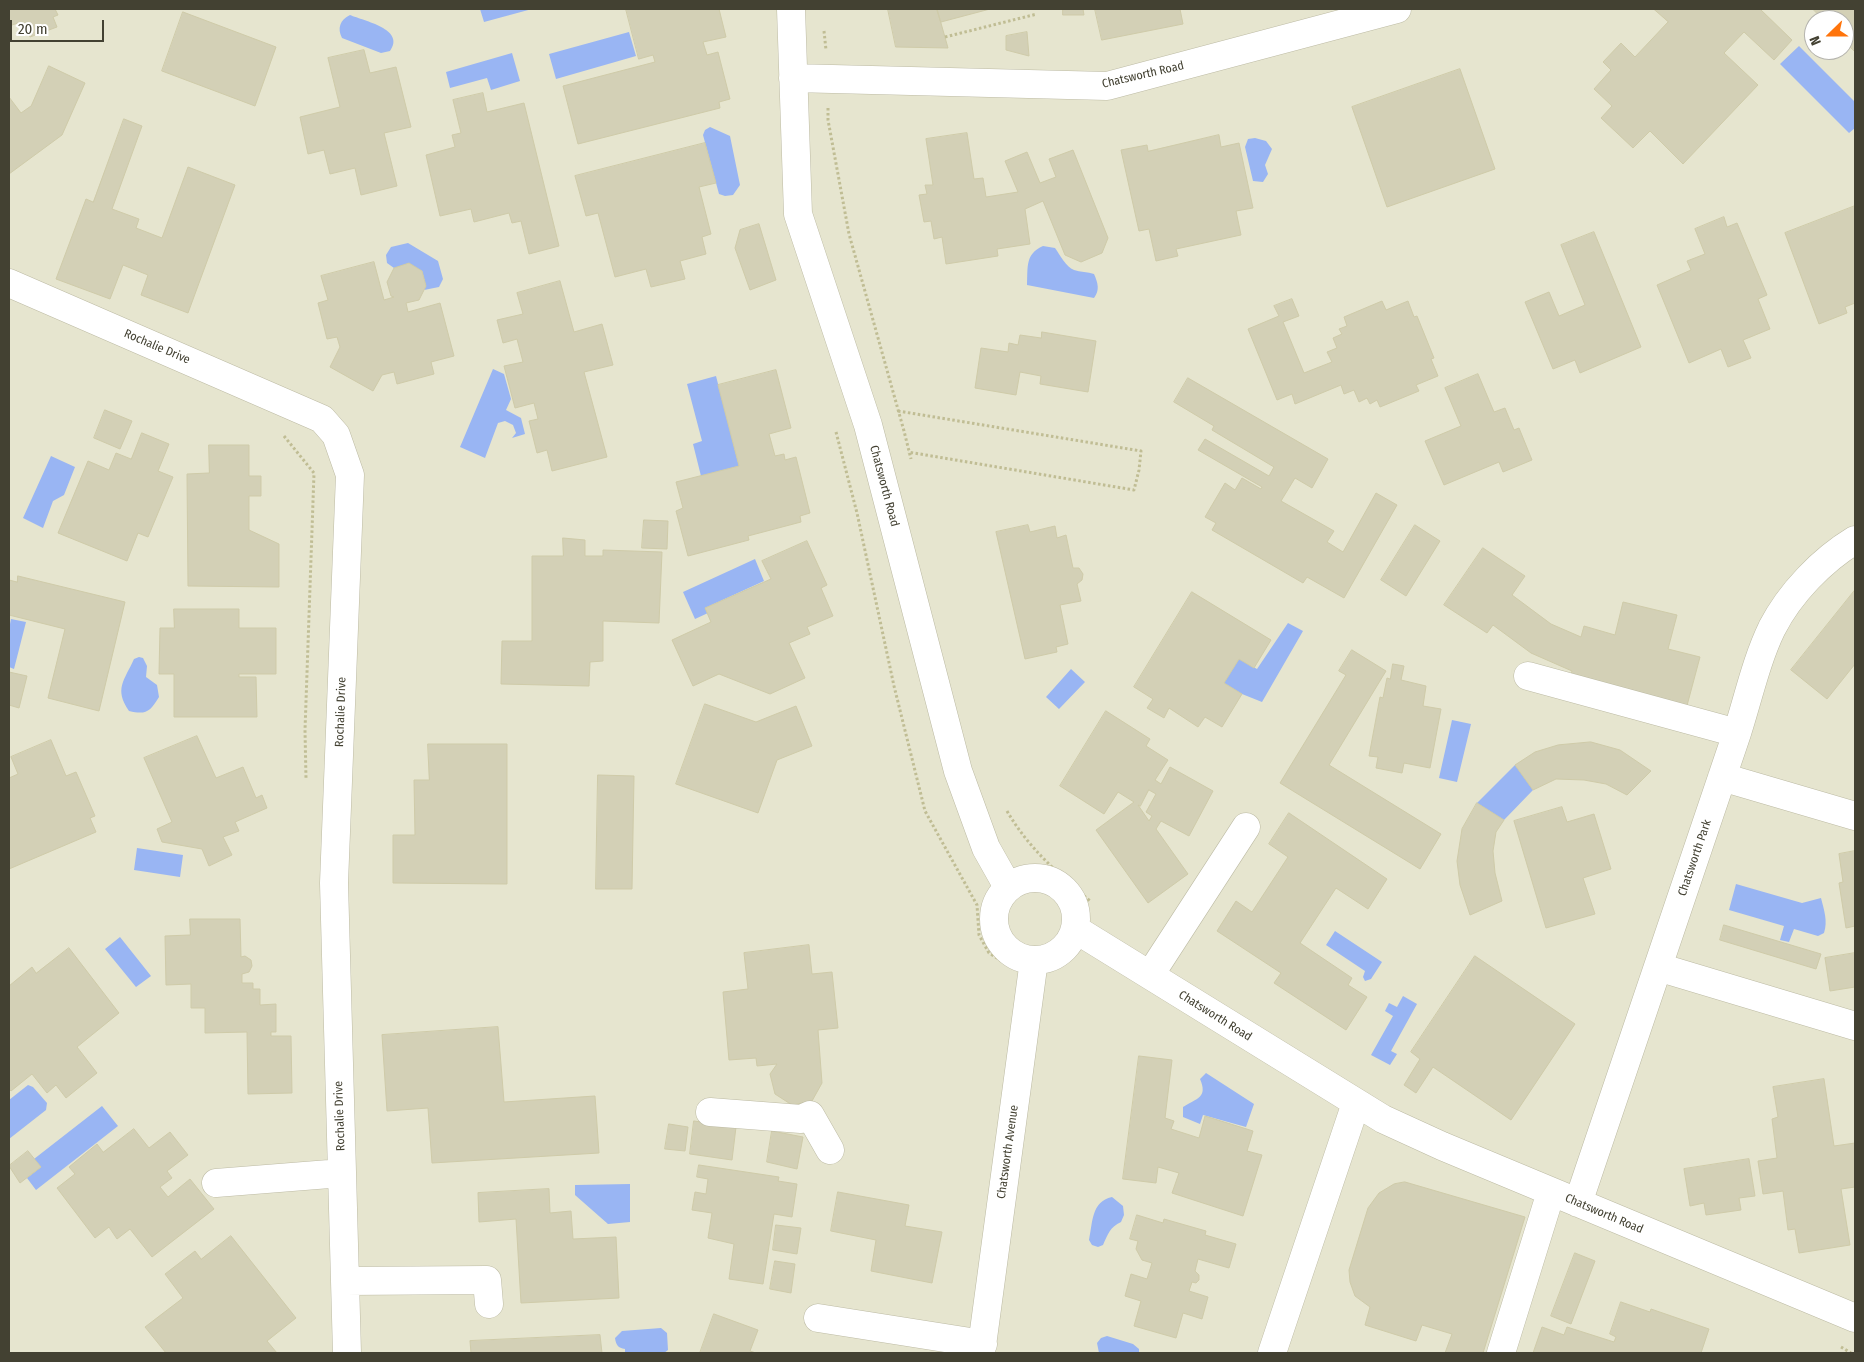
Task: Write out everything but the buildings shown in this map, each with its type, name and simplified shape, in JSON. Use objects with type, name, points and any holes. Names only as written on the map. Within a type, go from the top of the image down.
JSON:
[{"type":"street","name":"Chatsworth Road","points":[[791,9],[798,214],[874,449],[958,771],[986,848],[1008,887]]},
{"type":"street","name":"Chatsworth Road","points":[[792,78],[1107,86],[1397,9]]},
{"type":"street","name":"Rochalie Drive","points":[[9,283],[322,419],[336,435],[346,461],[350,475],[334,882],[347,1353]]},
{"type":"street","name":"Chatsworth Park","points":[[1578,1203],[1772,628],[1789,602],[1822,565],[1855,540]]},
{"type":"street","points":[[1528,676],[1737,734]]},
{"type":"street","points":[[1722,777],[1855,816]]},
{"type":"street","points":[[1150,975],[1246,827]]},
{"type":"street","points":[[1036,878],[1048,880],[1063,889],[1073,903],[1076,917],[1075,929],[1071,939],[1061,951],[1051,958],[1023,964],[1019,957],[1010,952],[998,937],[994,924],[994,910],[999,898],[1008,887],[1022,880],[1036,878]]},
{"type":"street","name":"Chatsworth Road","points":[[1075,929],[1383,1119],[1551,1192],[1855,1318]]},
{"type":"street","name":"Chatsworth Avenue","points":[[818,1318],[982,1348],[1023,964]]},
{"type":"street","points":[[1658,968],[1855,1026]]},
{"type":"street","points":[[1272,1353],[1356,1103]]},
{"type":"street","points":[[710,1112],[801,1119],[810,1115],[830,1150]]},
{"type":"street","points":[[216,1182],[342,1173]]},
{"type":"street","points":[[1501,1353],[1551,1192]]},
{"type":"street","points":[[345,1281],[486,1280],[489,1304]]},
{"type":"path","points":[[945,37],[1037,14]]},
{"type":"path","points":[[824,25],[828,120],[850,234],[911,462]]},
{"type":"path","points":[[860,403],[1141,451],[1134,490],[909,452],[874,449]]},
{"type":"path","points":[[280,431],[314,472],[305,730],[306,780]]},
{"type":"path","points":[[1004,806],[1018,830],[1042,858],[1090,902]]},
{"type":"path","points":[[924,811],[977,905],[979,935],[989,953],[1023,964]]},
{"type":"shaded area","points":[[9,9],[1855,9],[1855,1353],[9,1353]]},
{"type":"water","points":[[480,9],[532,9],[484,22]]},
{"type":"water","points":[[350,15],[373,23],[388,32],[392,37],[393,43],[390,51],[381,53],[342,38],[340,25]]},
{"type":"water","points":[[629,32],[636,56],[556,79],[549,54]]},
{"type":"water","points":[[1799,46],[1804,51],[1804,60],[1813,60],[1855,102],[1855,128],[1849,133],[1780,64]]},
{"type":"water","points":[[512,53],[520,81],[491,90],[487,78],[450,88],[446,72]]},
{"type":"water","points":[[710,127],[730,136],[740,185],[733,195],[725,196],[719,194],[703,135],[705,130]]},
{"type":"water","points":[[1255,138],[1266,141],[1272,149],[1265,165],[1268,174],[1263,182],[1253,181],[1245,147],[1248,139]]},
{"type":"water","points":[[408,243],[438,261],[443,279],[439,287],[424,290],[426,286],[422,271],[409,264],[394,268],[387,263],[386,255],[391,247]]},
{"type":"water","points":[[1043,246],[1055,248],[1068,266],[1076,271],[1094,274],[1098,286],[1094,298],[1027,285],[1030,257],[1037,249]]},
{"type":"water","points":[[493,369],[504,374],[511,399],[506,410],[521,418],[525,434],[512,438],[516,433],[513,425],[505,421],[498,423],[485,458],[460,447]]},
{"type":"water","points":[[716,376],[739,466],[701,476],[693,444],[702,441],[687,384]]},
{"type":"water","points":[[51,456],[75,467],[64,495],[53,501],[43,528],[23,518]]},
{"type":"water","points":[[755,559],[764,581],[705,608],[708,613],[695,619],[683,592]]},
{"type":"water","points":[[11,619],[26,622],[14,669],[9,667],[9,629]]},
{"type":"water","points":[[1288,623],[1303,631],[1262,702],[1242,694],[1224,683],[1239,659],[1257,669]]},
{"type":"water","points":[[143,658],[147,666],[146,677],[157,685],[159,697],[150,709],[140,713],[129,711],[124,703],[121,691],[124,679],[134,659]]},
{"type":"water","points":[[1071,669],[1085,682],[1059,709],[1046,697]]},
{"type":"water","points":[[1452,720],[1471,724],[1457,782],[1439,778]]},
{"type":"water","points":[[1515,765],[1533,790],[1504,820],[1477,803]]},
{"type":"water","points":[[137,848],[183,855],[180,877],[134,870]]},
{"type":"water","points":[[1736,884],[1802,903],[1821,898],[1826,920],[1824,933],[1818,936],[1794,929],[1789,942],[1780,940],[1784,926],[1729,910]]},
{"type":"water","points":[[1335,931],[1382,962],[1371,979],[1365,981],[1363,977],[1365,971],[1326,945]]},
{"type":"water","points":[[120,937],[151,976],[136,987],[105,949]]},
{"type":"water","points":[[1403,996],[1417,1004],[1391,1051],[1397,1054],[1390,1065],[1371,1055],[1393,1016],[1385,1011],[1389,1003],[1397,1007]]},
{"type":"water","points":[[1206,1073],[1254,1104],[1246,1127],[1203,1115],[1200,1124],[1183,1117],[1183,1107],[1202,1094],[1203,1090],[1200,1079]]},
{"type":"water","points":[[28,1085],[33,1087],[47,1103],[46,1110],[9,1139],[9,1100]]},
{"type":"water","points":[[102,1106],[118,1126],[36,1190],[27,1178],[41,1167],[34,1159]]},
{"type":"water","points":[[630,1184],[630,1222],[608,1224],[575,1195],[575,1185]]},
{"type":"water","points":[[1112,1197],[1123,1206],[1124,1215],[1121,1222],[1110,1231],[1103,1245],[1098,1247],[1092,1245],[1089,1240],[1094,1214],[1100,1203]]},
{"type":"water","points":[[661,1328],[667,1333],[668,1350],[664,1353],[625,1353],[625,1349],[619,1347],[616,1343],[615,1338],[622,1331]]},
{"type":"water","points":[[1107,1336],[1133,1344],[1139,1349],[1139,1353],[1099,1353],[1097,1343],[1101,1338]]}]
